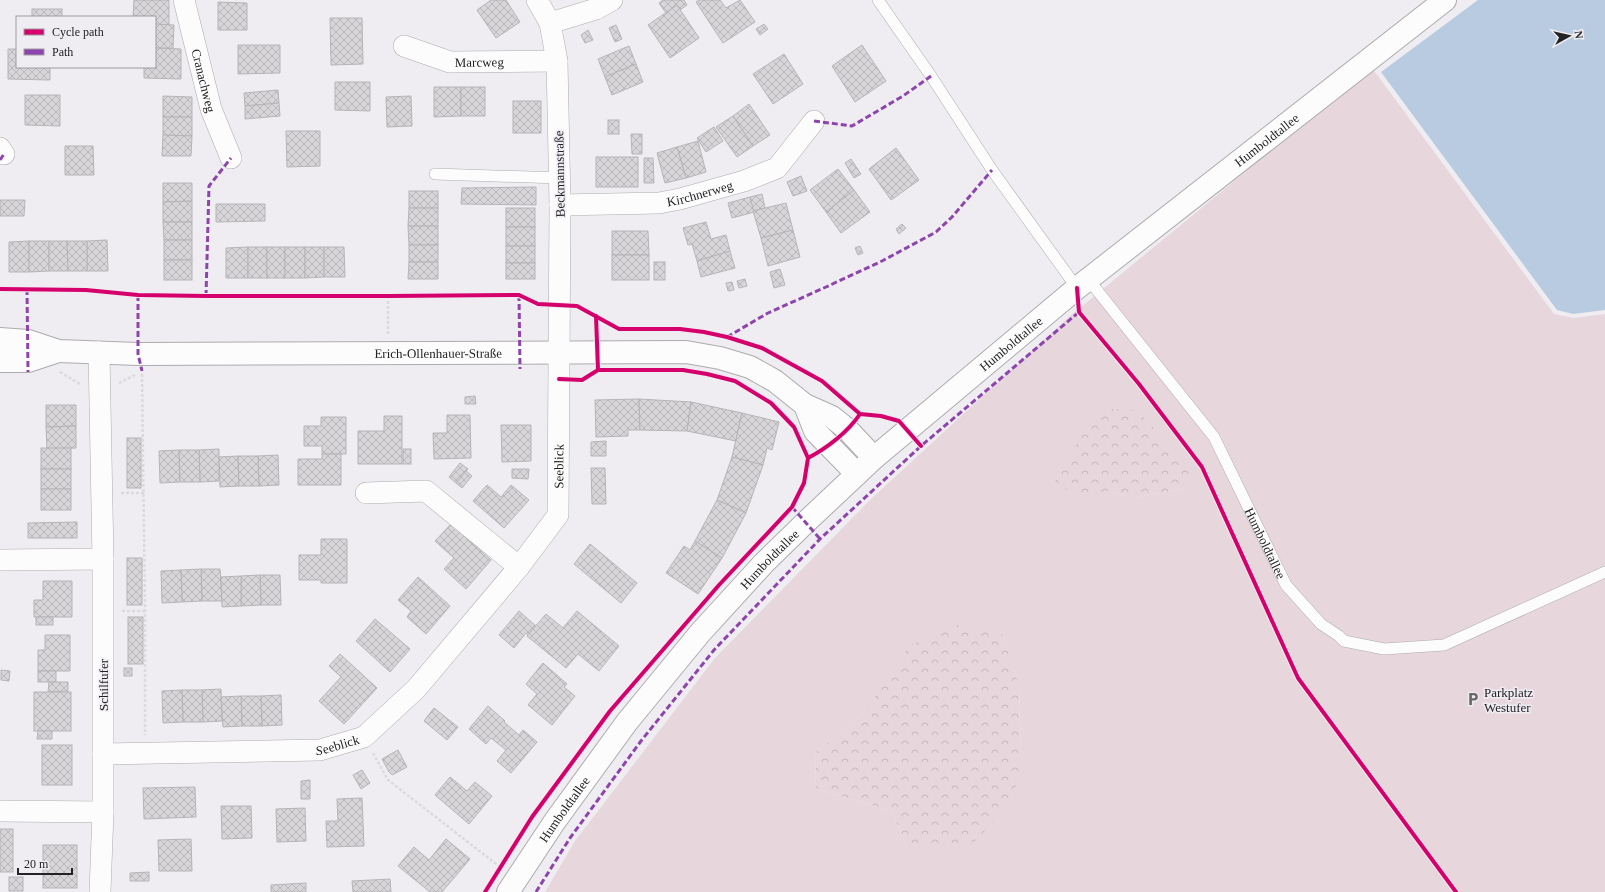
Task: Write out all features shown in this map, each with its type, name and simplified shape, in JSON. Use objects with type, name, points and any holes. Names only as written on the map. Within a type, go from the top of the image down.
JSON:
[{"type":"street","name":"Cranachweg","points":[[184,0],[211,109],[231,158]]},
{"type":"street","name":"Beckmannstraße","points":[[537,0],[550,23],[557,61],[560,178],[560,352]]},
{"type":"street","points":[[550,23],[596,9],[612,0]]},
{"type":"street","name":"Humboldtallee","points":[[508,892],[555,821],[627,722],[700,633],[764,564],[857,474],[1082,283],[1445,0]]},
{"type":"street","name":"Marcweg","points":[[404,46],[450,62],[557,61]]},
{"type":"street","name":"Kirchnerweg","points":[[560,205],[659,203],[680,199],[744,181],[777,168],[814,121]]},
{"type":"street","name":"Erich-Ollenhauer-Straße","points":[[0,339],[28,341],[58,351],[99,352],[373,354],[686,352],[720,358],[750,367],[775,381],[805,405],[832,417],[847,429],[874,458]]},
{"type":"street","name":"Erich-Ollenhauer-Straße","points":[[0,361],[28,361],[58,351]]},
{"type":"street","name":"Schilfufer","points":[[99,352],[103,559],[103,754],[100,892]]},
{"type":"street","name":"Seeblick","points":[[103,754],[145,752],[320,750],[364,737],[416,689],[519,567],[558,515],[560,352]]},
{"type":"street","points":[[805,405],[815,431],[857,474]]},
{"type":"street","points":[[366,493],[426,490],[519,567]]},
{"type":"street","points":[[0,560],[103,559]]},
{"type":"street","points":[[0,811],[102,812]]},
{"type":"lane","points":[[878,0],[931,76],[992,170],[1082,283]]},
{"type":"lane","points":[[435,174],[560,178]]},
{"type":"lane","name":"Humboldtallee","points":[[1082,283],[1214,437],[1286,585],[1321,624],[1344,641],[1384,649],[1444,645],[1605,572]]},
{"type":"path","points":[[388,296],[388,335]]},
{"type":"path","points":[[142,371],[145,752]]},
{"type":"path","points":[[364,737],[388,780],[500,868]]},
{"type":"green space","points":[[1372,68],[1554,314],[1574,318],[1605,314],[1605,892],[545,892],[575,841],[715,658],[871,499],[1070,316]],"holes":[[[1184,489],[1132,498],[1109,491]],[[1003,635],[1019,685],[1021,753],[908,850],[892,811],[816,789],[815,753],[864,713]]]},
{"type":"green space","points":[[1109,409],[1137,410],[1190,468],[1184,489],[1132,498],[1109,491],[1082,498],[1054,483],[1080,438]]},
{"type":"green space","points":[[959,624],[1003,635],[1019,685],[1021,753],[1014,801],[974,842],[908,850],[892,811],[816,789],[815,753],[864,713],[910,645]]},
{"type":"water","points":[[1478,0],[1605,0],[1605,310],[1573,314],[1557,310],[1381,72]]},
{"type":"building","points":[[134,0],[169,0],[169,25],[156,24],[156,16],[133,16]]},
{"type":"building","points":[[491,0],[506,0],[520,22],[496,38],[477,10]]},
{"type":"building","points":[[663,0],[684,0],[687,5],[680,10],[677,5],[666,13],[659,3]]},
{"type":"building","points":[[699,0],[720,0],[726,8],[740,0],[755,22],[723,43],[696,2]]},
{"type":"building","points":[[218,2],[247,3],[247,30],[218,30]]},
{"type":"building","points":[[677,5],[699,38],[670,58],[648,25]]},
{"type":"building","points":[[32,9],[62,9],[62,16],[32,16]]},
{"type":"building","points":[[330,18],[362,18],[363,64],[331,65]]},
{"type":"building","points":[[156,24],[174,25],[173,48],[156,48]]},
{"type":"building","points":[[764,24],[768,29],[760,35],[756,29]]},
{"type":"building","points":[[616,25],[622,39],[615,42],[609,28]]},
{"type":"building","points":[[588,30],[593,40],[585,43],[581,35]]},
{"type":"building","points":[[238,45],[280,45],[280,73],[238,74]]},
{"type":"building","points":[[862,45],[886,81],[855,102],[832,66]]},
{"type":"building","points":[[629,46],[636,64],[605,77],[598,59]]},
{"type":"building","points":[[156,48],[181,49],[181,79],[144,78],[144,68],[156,68]]},
{"type":"building","points":[[8,49],[16,49],[16,68],[50,68],[50,80],[8,79]]},
{"type":"building","points":[[784,54],[803,84],[773,104],[753,74]]},
{"type":"building","points":[[636,64],[643,82],[612,95],[605,77]]},
{"type":"building","points":[[335,82],[370,82],[370,111],[335,110]]},
{"type":"building","points":[[434,87],[461,87],[461,116],[434,117]]},
{"type":"building","points":[[461,87],[485,87],[485,116],[461,116]]},
{"type":"building","points":[[278,90],[279,103],[245,106],[244,93]]},
{"type":"building","points":[[25,95],[60,95],[60,126],[25,125]]},
{"type":"building","points":[[163,96],[192,97],[192,117],[163,117]]},
{"type":"building","points":[[411,96],[412,126],[387,127],[386,97]]},
{"type":"building","points":[[513,101],[541,101],[541,133],[513,133]]},
{"type":"building","points":[[279,103],[280,116],[245,119],[245,106]]},
{"type":"building","points":[[749,104],[770,135],[753,146],[733,116]]},
{"type":"building","points":[[733,116],[753,146],[737,157],[716,127]]},
{"type":"building","points":[[163,117],[192,117],[192,136],[163,135]]},
{"type":"building","points":[[608,120],[619,120],[619,134],[608,134]]},
{"type":"building","points":[[714,127],[723,141],[706,152],[697,138]]},
{"type":"building","points":[[286,131],[320,131],[320,166],[287,167]]},
{"type":"building","points":[[631,134],[642,134],[642,154],[632,154]]},
{"type":"building","points":[[163,135],[192,136],[191,156],[162,156]]},
{"type":"building","points":[[698,141],[706,172],[686,178],[677,147]]},
{"type":"building","points":[[65,146],[93,146],[94,175],[65,175]]},
{"type":"building","points":[[677,147],[686,178],[665,183],[657,153]]},
{"type":"building","points":[[896,148],[919,180],[891,200],[869,169]]},
{"type":"building","points":[[596,157],[638,157],[638,187],[596,187]]},
{"type":"building","points":[[644,158],[653,158],[654,183],[644,183]]},
{"type":"building","points":[[851,159],[861,174],[854,178],[845,163]]},
{"type":"building","points":[[838,169],[854,190],[826,212],[810,190]]},
{"type":"building","points":[[801,176],[807,191],[793,196],[787,182]]},
{"type":"building","points":[[163,183],[192,183],[192,201],[163,202]]},
{"type":"building","points":[[536,187],[536,205],[461,204],[462,188]]},
{"type":"building","points":[[854,190],[870,212],[841,233],[826,212]]},
{"type":"building","points":[[409,191],[438,191],[438,208],[409,208]]},
{"type":"building","points":[[762,194],[765,208],[753,211],[750,197]]},
{"type":"building","points":[[750,197],[754,212],[732,218],[728,203]]},
{"type":"building","points":[[0,200],[25,200],[24,216],[0,216]]},
{"type":"building","points":[[192,201],[192,222],[163,222],[163,202]]},
{"type":"building","points":[[786,203],[793,230],[761,238],[753,211]]},
{"type":"building","points":[[216,204],[265,204],[265,221],[216,222]]},
{"type":"building","points":[[409,208],[438,208],[438,226],[408,226]]},
{"type":"building","points":[[506,208],[535,208],[535,227],[506,227]]},
{"type":"building","points":[[163,222],[192,222],[192,240],[164,240]]},
{"type":"building","points":[[706,222],[711,239],[726,235],[730,251],[697,261],[692,244],[688,245],[683,228]]},
{"type":"building","points":[[902,224],[906,228],[899,234],[896,229]]},
{"type":"building","points":[[408,226],[438,226],[438,245],[409,245]]},
{"type":"building","points":[[506,227],[535,227],[535,246],[506,246]]},
{"type":"building","points":[[793,230],[800,257],[768,266],[761,238]]},
{"type":"building","points":[[612,231],[648,231],[649,255],[612,255]]},
{"type":"building","points":[[107,240],[108,271],[87,271],[87,241]]},
{"type":"building","points":[[164,240],[192,240],[192,260],[164,260]]},
{"type":"building","points":[[29,241],[29,272],[9,272],[9,242]]},
{"type":"building","points":[[29,241],[49,241],[49,271],[29,272]]},
{"type":"building","points":[[49,241],[67,241],[68,271],[49,271]]},
{"type":"building","points":[[67,241],[87,241],[87,271],[68,271]]},
{"type":"building","points":[[409,245],[438,245],[438,262],[409,262]]},
{"type":"building","points":[[506,246],[535,246],[535,263],[506,263]]},
{"type":"building","points":[[860,246],[863,253],[858,255],[855,248]]},
{"type":"building","points":[[248,247],[248,278],[226,278],[226,248]]},
{"type":"building","points":[[248,247],[267,247],[267,278],[248,278]]},
{"type":"building","points":[[267,247],[285,247],[285,278],[267,278]]},
{"type":"building","points":[[285,247],[305,247],[305,278],[285,278]]},
{"type":"building","points":[[305,247],[324,247],[324,277],[305,278]]},
{"type":"building","points":[[324,247],[344,247],[345,277],[324,277]]},
{"type":"building","points":[[730,251],[735,268],[701,277],[697,261]]},
{"type":"building","points":[[612,255],[649,255],[649,280],[612,280]]},
{"type":"building","points":[[164,260],[192,260],[192,280],[164,280]]},
{"type":"building","points":[[409,262],[438,262],[438,279],[408,279]]},
{"type":"building","points":[[654,262],[665,262],[665,280],[654,280]]},
{"type":"building","points":[[506,263],[535,263],[535,279],[506,279]]},
{"type":"building","points":[[780,269],[785,285],[774,288],[770,272]]},
{"type":"building","points":[[745,279],[747,286],[739,288],[737,281]]},
{"type":"building","points":[[732,282],[734,290],[728,291],[726,283]]},
{"type":"building","points":[[475,396],[476,404],[465,404],[465,397]]},
{"type":"building","points":[[639,399],[640,430],[628,430],[628,436],[596,437],[595,400]]},
{"type":"building","points":[[639,399],[691,402],[687,431],[640,430]]},
{"type":"building","points":[[691,402],[742,413],[736,441],[687,431]]},
{"type":"building","points":[[46,405],[76,405],[76,426],[46,427]]},
{"type":"building","points":[[742,413],[779,422],[772,450],[767,448],[763,465],[732,457]]},
{"type":"building","points":[[447,415],[470,415],[471,458],[434,459],[433,433],[447,433]]},
{"type":"building","points":[[384,416],[402,416],[402,464],[358,464],[358,431],[384,431]]},
{"type":"building","points":[[321,417],[346,417],[346,454],[322,454],[322,446],[304,446],[304,426],[321,426]]},
{"type":"building","points":[[501,425],[531,425],[531,461],[502,462]]},
{"type":"building","points":[[76,426],[76,448],[47,449],[46,427]]},
{"type":"building","points":[[127,438],[141,438],[141,488],[127,488]]},
{"type":"building","points":[[606,441],[606,456],[591,456],[591,442]]},
{"type":"building","points":[[41,448],[71,448],[71,469],[41,469]]},
{"type":"building","points":[[219,449],[219,481],[200,482],[199,450]]},
{"type":"building","points":[[403,449],[411,449],[411,464],[403,464]]},
{"type":"building","points":[[179,450],[180,482],[160,483],[159,451]]},
{"type":"building","points":[[179,450],[199,450],[200,482],[180,482]]},
{"type":"building","points":[[322,454],[341,454],[341,485],[298,485],[298,459],[322,459]]},
{"type":"building","points":[[278,455],[279,485],[259,486],[258,456]]},
{"type":"building","points":[[238,456],[239,486],[220,487],[219,457]]},
{"type":"building","points":[[238,456],[258,456],[259,486],[239,486]]},
{"type":"building","points":[[732,457],[763,465],[746,513],[717,500]]},
{"type":"building","points":[[460,463],[468,469],[456,483],[449,477]]},
{"type":"building","points":[[591,468],[605,468],[606,504],[592,504]]},
{"type":"building","points":[[41,469],[71,469],[71,489],[41,489]]},
{"type":"building","points":[[512,469],[529,469],[528,479],[512,478]]},
{"type":"building","points":[[466,471],[472,476],[462,488],[456,483]]},
{"type":"building","points":[[487,485],[501,497],[511,485],[529,500],[504,528],[473,501]]},
{"type":"building","points":[[41,489],[71,489],[71,510],[41,510]]},
{"type":"building","points":[[717,500],[746,513],[722,558],[695,541]]},
{"type":"building","points":[[77,522],[77,538],[28,538],[28,523]]},
{"type":"building","points":[[451,524],[491,560],[466,589],[444,569],[454,558],[435,541]]},
{"type":"building","points":[[321,539],[347,539],[347,583],[321,583],[321,580],[299,580],[299,555],[321,555]]},
{"type":"building","points":[[695,541],[722,558],[698,594],[666,573],[684,546],[690,550]]},
{"type":"building","points":[[590,544],[637,583],[621,603],[574,564]]},
{"type":"building","points":[[127,558],[142,558],[142,605],[127,605]]},
{"type":"building","points":[[201,569],[220,569],[222,601],[202,601]]},
{"type":"building","points":[[201,569],[202,601],[182,602],[181,570]]},
{"type":"building","points":[[181,570],[182,602],[162,603],[161,571]]},
{"type":"building","points":[[260,575],[280,575],[281,605],[261,605]]},
{"type":"building","points":[[260,575],[261,605],[241,606],[241,576]]},
{"type":"building","points":[[241,576],[241,606],[222,607],[221,577]]},
{"type":"building","points":[[418,577],[450,606],[426,634],[407,617],[411,611],[398,600]]},
{"type":"building","points":[[43,581],[72,581],[72,617],[34,617],[34,600],[43,600]]},
{"type":"building","points":[[519,611],[536,626],[528,635],[526,633],[514,648],[499,635]]},
{"type":"building","points":[[577,611],[619,646],[599,671],[578,654],[566,668],[527,636],[546,614],[563,628]]},
{"type":"building","points":[[36,617],[53,617],[53,625],[36,625]]},
{"type":"building","points":[[128,617],[143,617],[143,664],[128,664]]},
{"type":"building","points":[[375,619],[410,649],[390,672],[356,641]]},
{"type":"building","points":[[45,635],[70,635],[70,671],[38,671],[38,650],[45,650]]},
{"type":"building","points":[[340,654],[377,688],[344,724],[319,701],[341,677],[329,666]]},
{"type":"building","points":[[543,663],[567,684],[564,687],[575,696],[552,725],[528,705],[537,694],[526,684]]},
{"type":"building","points":[[124,668],[132,668],[132,676],[124,676]]},
{"type":"building","points":[[1,670],[10,671],[9,681],[1,680]]},
{"type":"building","points":[[38,671],[56,671],[56,682],[38,682]]},
{"type":"building","points":[[49,682],[68,682],[68,691],[48,692]]},
{"type":"building","points":[[221,689],[222,721],[203,722],[202,690]]},
{"type":"building","points":[[182,690],[202,690],[203,722],[183,722]]},
{"type":"building","points":[[182,690],[183,722],[163,723],[162,691]]},
{"type":"building","points":[[34,692],[71,692],[71,731],[34,731]]},
{"type":"building","points":[[281,695],[282,725],[262,726],[261,696]]},
{"type":"building","points":[[241,696],[261,696],[262,726],[242,726]]},
{"type":"building","points":[[241,696],[242,726],[223,727],[221,697]]},
{"type":"building","points":[[488,706],[519,735],[523,730],[537,742],[511,773],[497,761],[506,750],[491,738],[486,744],[469,729]]},
{"type":"building","points":[[434,708],[458,727],[447,740],[424,721]]},
{"type":"building","points":[[38,731],[52,731],[52,739],[37,739]]},
{"type":"building","points":[[42,745],[72,745],[72,785],[42,785]]},
{"type":"building","points":[[398,750],[407,767],[392,775],[382,759]]},
{"type":"building","points":[[362,770],[370,783],[361,789],[353,775]]},
{"type":"building","points":[[450,777],[467,791],[475,782],[492,796],[469,824],[435,795]]},
{"type":"building","points":[[310,780],[310,799],[301,799],[301,781]]},
{"type":"building","points":[[195,787],[196,817],[144,819],[143,788]]},
{"type":"building","points":[[362,798],[364,846],[327,847],[326,821],[338,821],[337,799]]},
{"type":"building","points":[[221,806],[251,806],[252,838],[222,839]]},
{"type":"building","points":[[305,808],[306,841],[277,842],[276,809]]},
{"type":"building","points":[[0,829],[13,829],[13,872],[0,872]]},
{"type":"building","points":[[191,839],[192,871],[159,871],[158,840]]},
{"type":"building","points":[[446,839],[470,859],[442,892],[430,892],[398,866],[414,847],[429,860]]},
{"type":"building","points":[[43,845],[77,845],[77,888],[43,888]]},
{"type":"building","points":[[149,872],[149,881],[130,881],[130,873]]},
{"type":"building","points":[[9,877],[23,877],[23,891],[9,891]]},
{"type":"building","points":[[390,879],[391,892],[353,892],[352,881]]},
{"type":"building","points":[[306,883],[306,892],[271,892],[271,885]]},
{"type":"marked path","points":[[814,121],[852,126],[903,96],[931,76]]},
{"type":"marked path","points":[[0,160],[4,154]]},
{"type":"marked path","points":[[206,296],[209,186],[231,158]]},
{"type":"marked path","points":[[727,337],[768,313],[882,261],[936,232],[952,217],[992,170]]},
{"type":"marked path","points":[[27,289],[28,372]]},
{"type":"marked path","points":[[138,295],[138,354],[142,371]]},
{"type":"marked path","points":[[519,295],[520,369]]},
{"type":"marked path","points":[[536,892],[570,838],[641,741],[714,650],[820,539],[921,446],[1079,312]]},
{"type":"marked path","points":[[792,507],[820,539]]},
{"type":"cycle path","points":[[1077,288],[1079,312],[1139,384],[1202,467],[1298,678],[1456,892]]},
{"type":"cycle path","points":[[0,289],[86,290],[138,295],[206,296],[519,295],[538,304],[577,306],[619,329],[680,329],[704,332],[727,337],[762,348],[822,381],[860,414],[881,416],[899,421],[921,446]]},
{"type":"cycle path","points":[[596,316],[598,370]]},
{"type":"cycle path","points":[[485,892],[532,817],[610,711],[719,585],[792,507],[804,483],[808,458],[794,427],[771,403],[735,381],[683,370],[598,370],[582,380],[559,379]]},
{"type":"cycle path","points":[[808,458],[837,439],[860,414]]},
{"type":"place","name":"Parkplatz Westufer","points":[[1473,699]]}]
